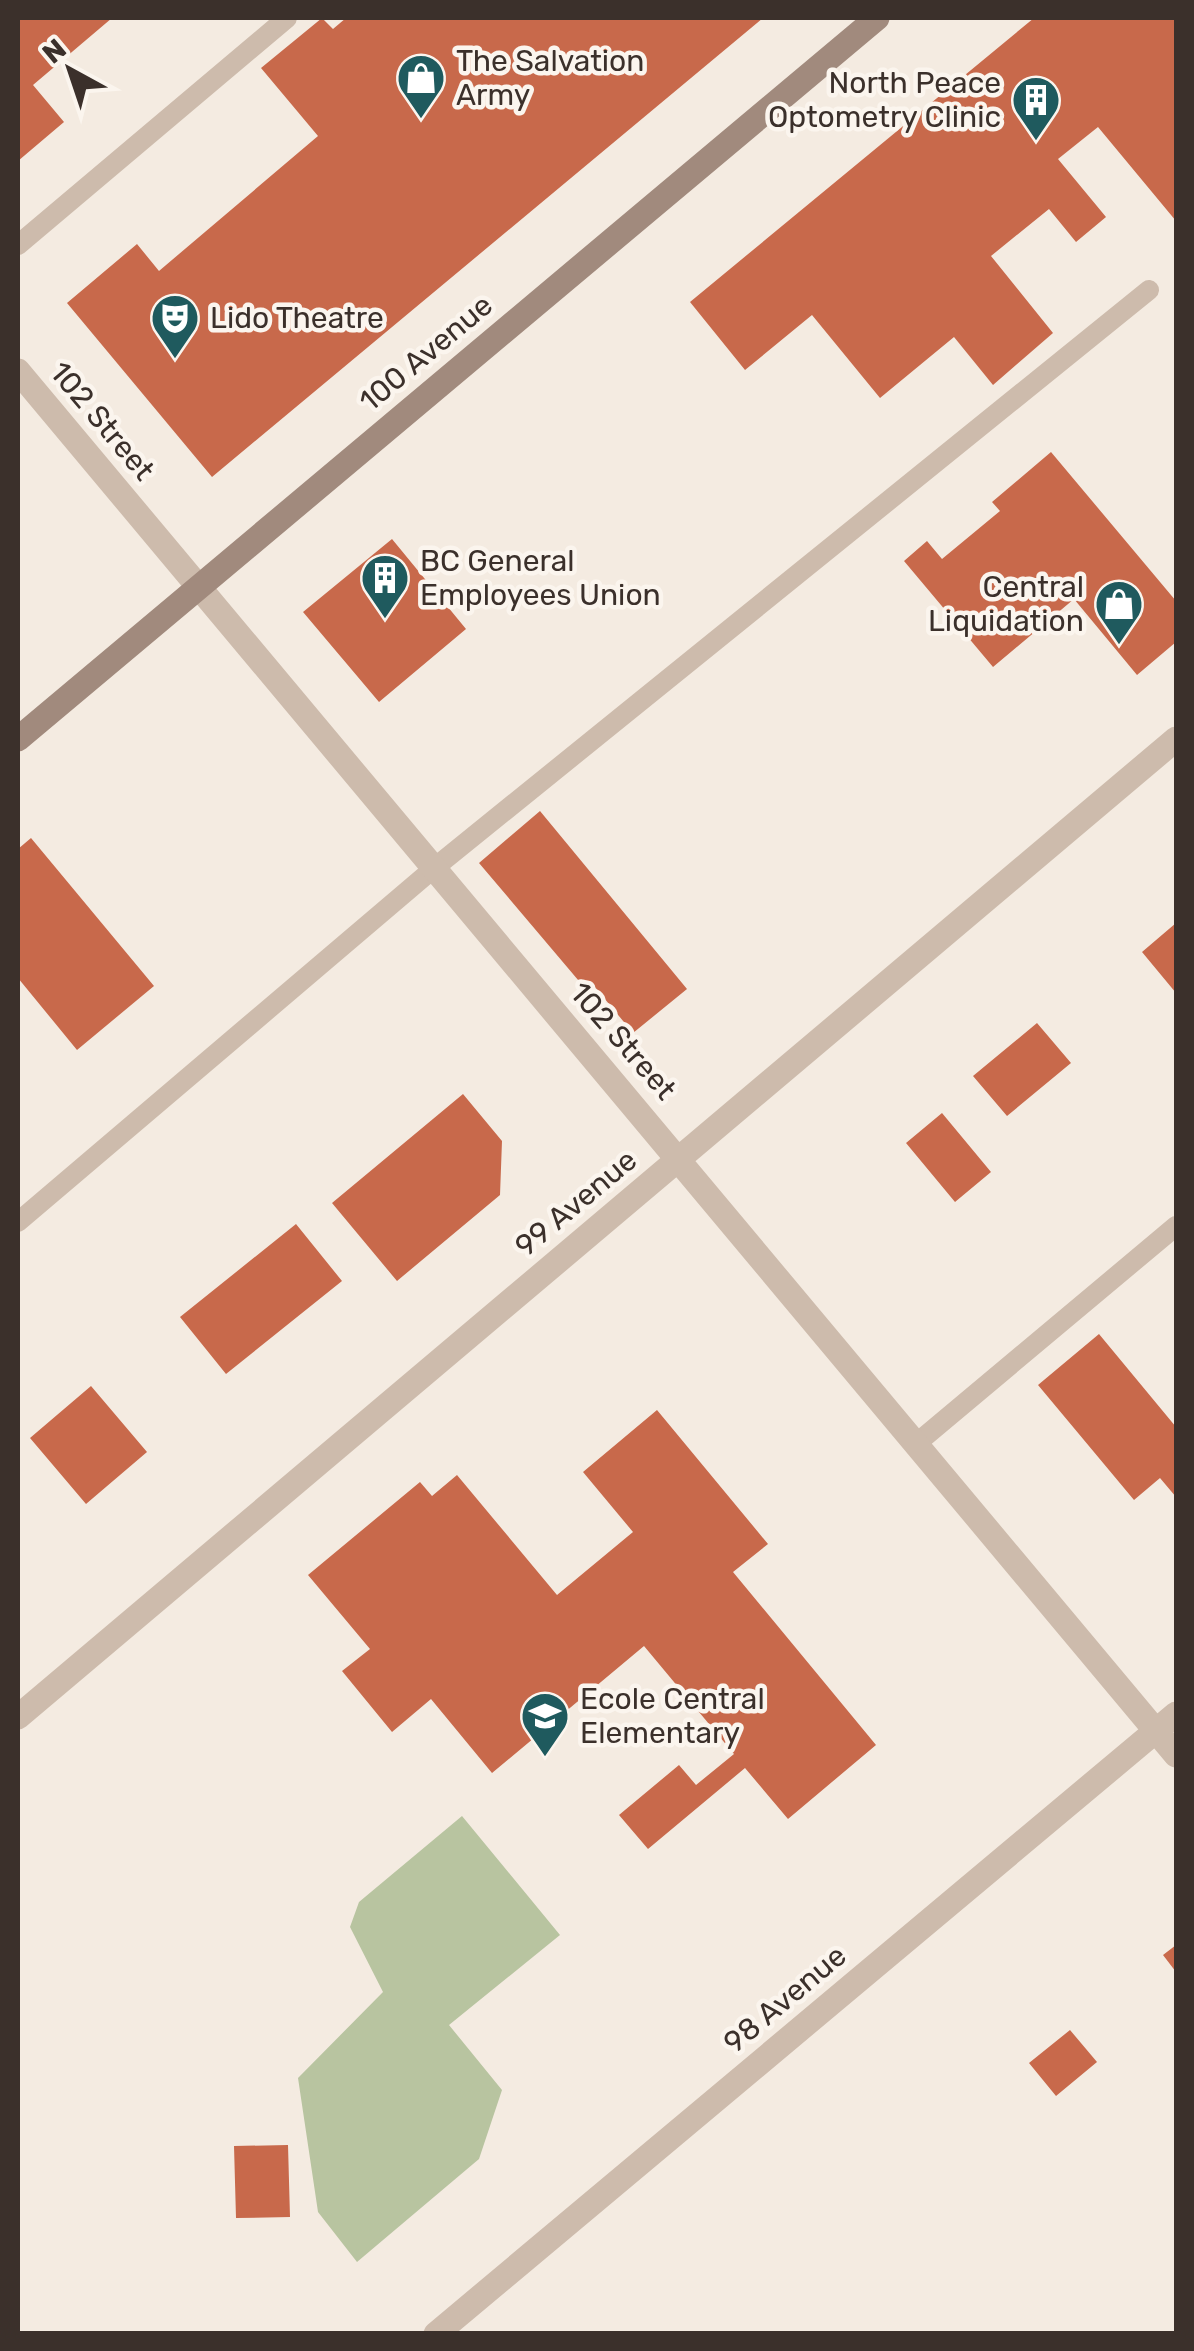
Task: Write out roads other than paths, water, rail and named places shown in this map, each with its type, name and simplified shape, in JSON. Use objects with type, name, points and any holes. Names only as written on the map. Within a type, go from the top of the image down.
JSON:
[{"type":"main road","name":"100 Avenue","points":[[18,739],[877,18]]},
{"type":"street","name":"102 Street","points":[[18,371],[1176,1755]]},
{"type":"street","name":"99 Avenue","points":[[18,1717],[1176,739]]},
{"type":"street","name":"98 Avenue","points":[[436,2334],[1176,1714]]},
{"type":"lane","points":[[18,245],[287,18]]},
{"type":"lane","points":[[18,1222],[432,869],[1150,290]]},
{"type":"lane","points":[[917,1443],[1176,1226]]},
{"type":"place","name":"The Salvation Army","points":[[421,120]]},
{"type":"place","name":"North Peace Optometry Clinic","points":[[1036,142]]},
{"type":"place","name":"Lido Theatre","points":[[175,360]]},
{"type":"place","name":"BC General Employees Union","points":[[385,620]]},
{"type":"place","name":"Central Liquidation","points":[[1119,646]]},
{"type":"place","name":"Ecole Central Elementary","points":[[545,1758]]}]
